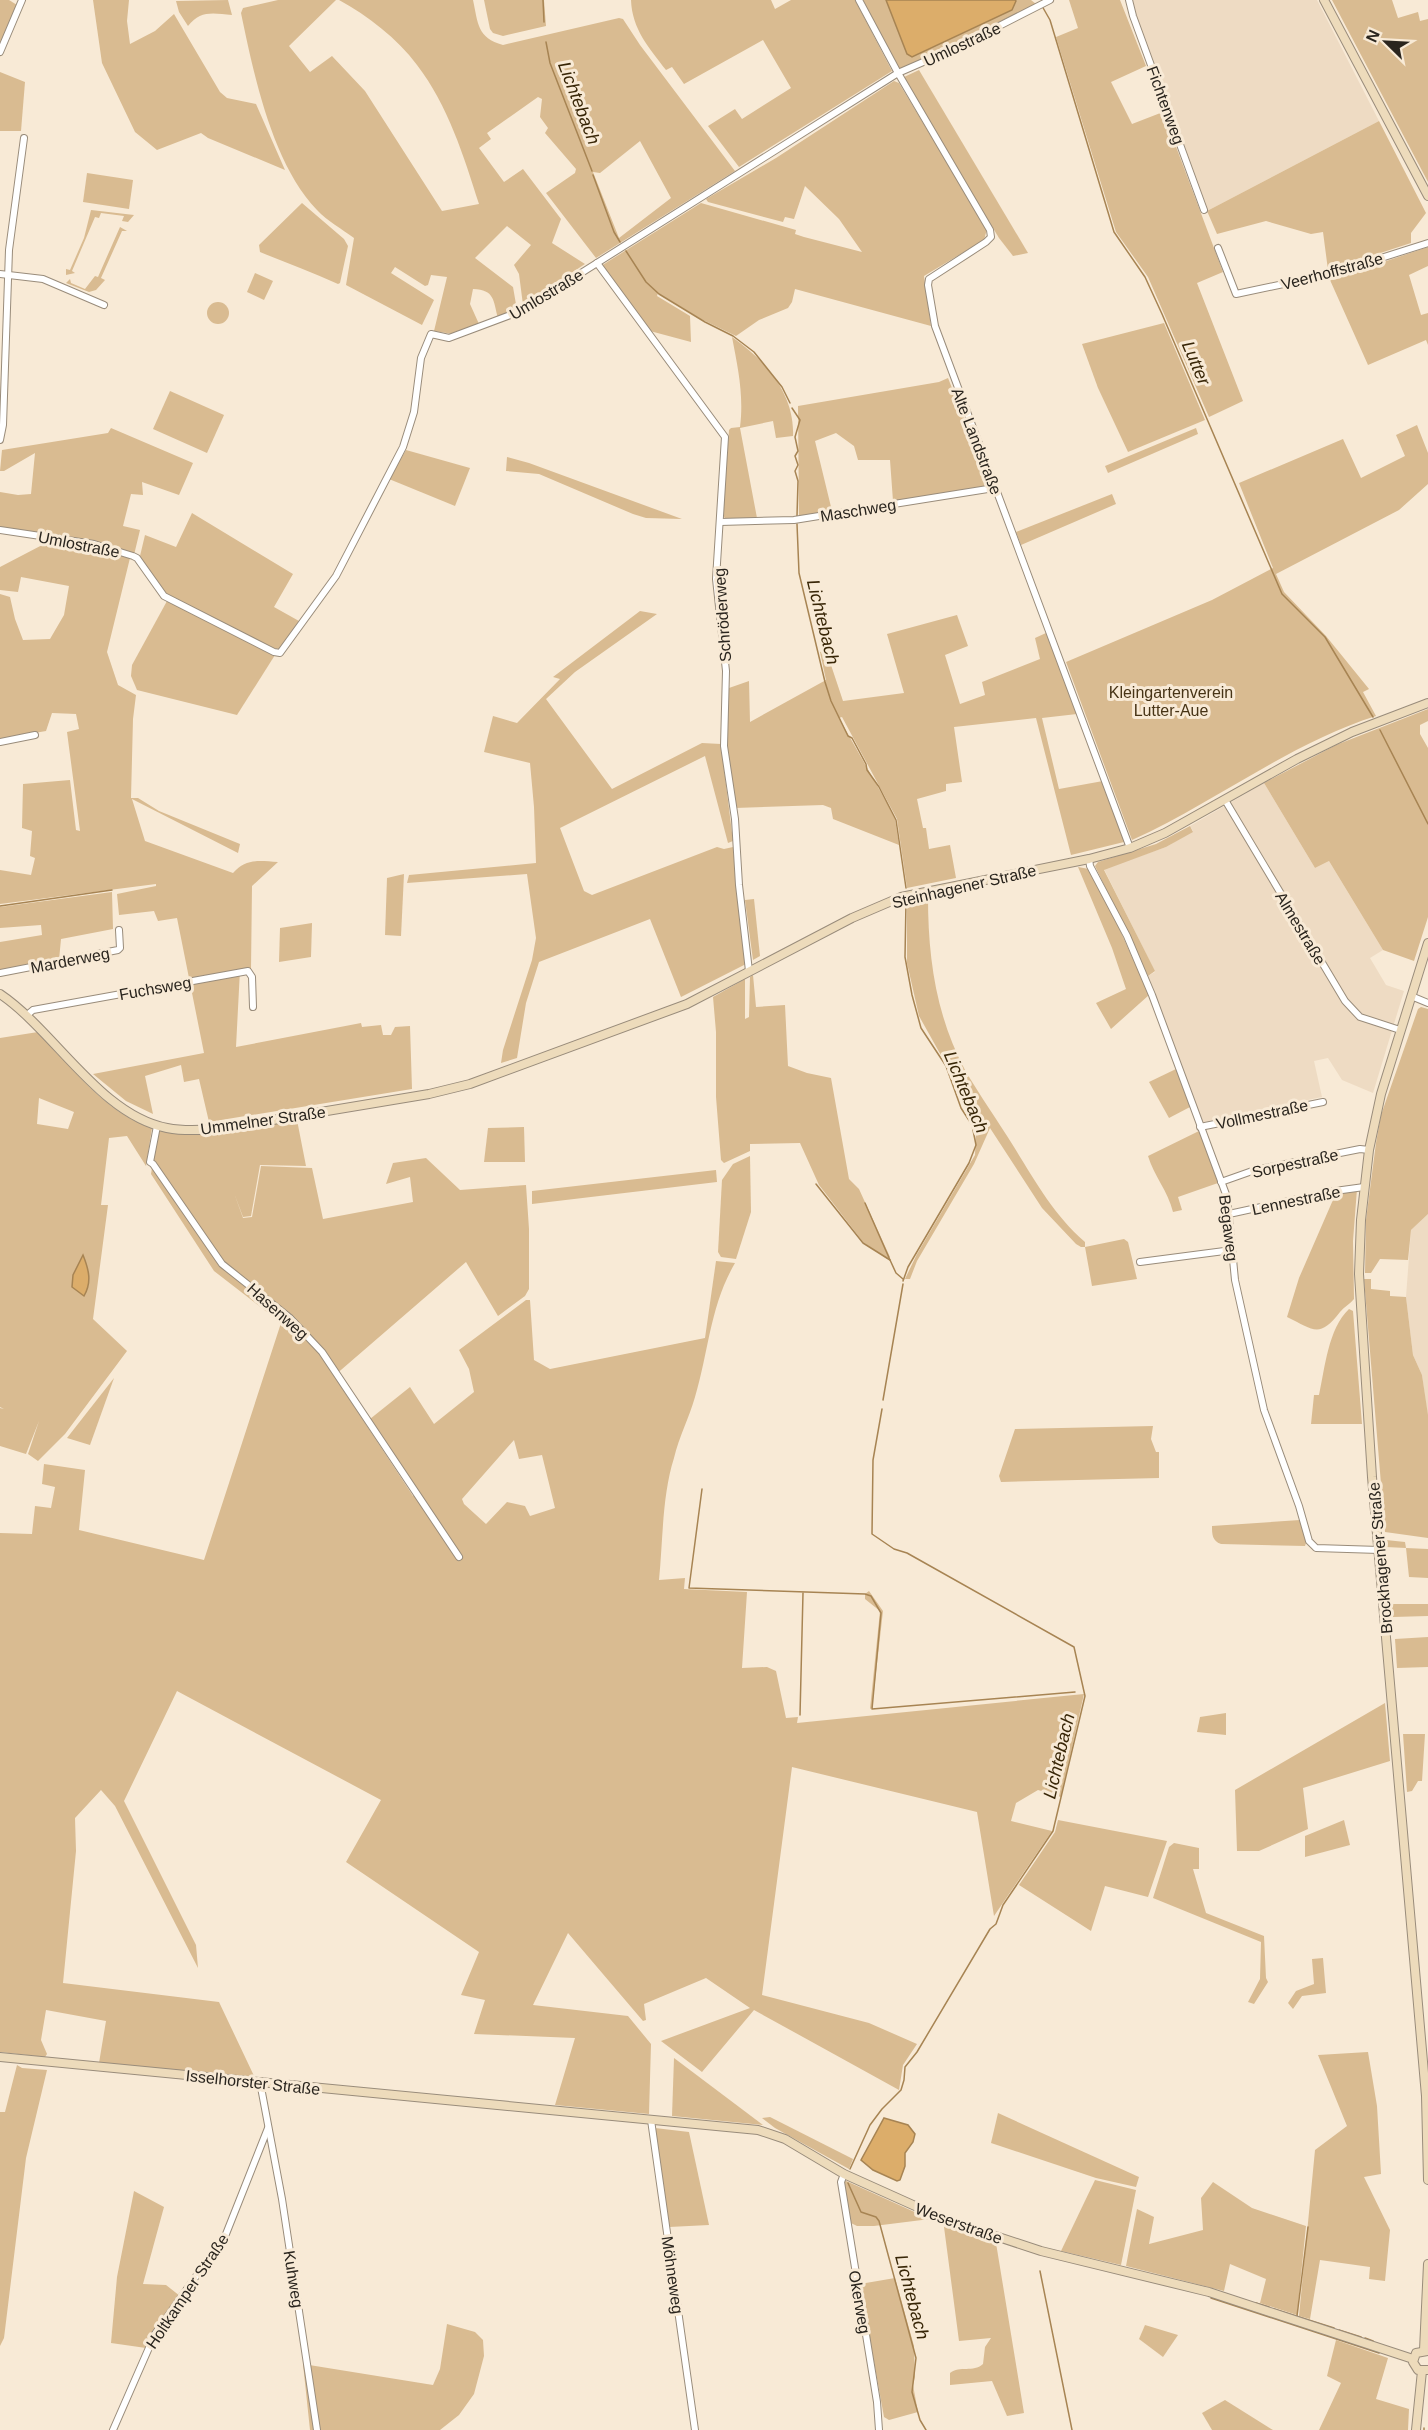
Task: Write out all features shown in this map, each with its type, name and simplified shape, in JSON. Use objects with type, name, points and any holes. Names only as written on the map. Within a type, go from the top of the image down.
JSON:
[{"type":"main road","points":[[1324,0],[1428,196]]},
{"type":"main road","name":"Steinhagener Straße","points":[[499,1072],[687,1004],[852,918],[901,897],[1089,859],[1130,848],[1165,833],[1297,759],[1352,732],[1428,703]]},
{"type":"main road","name":"Brockhagener Straße","points":[[1428,943],[1381,1094],[1369,1150],[1360,1242],[1360,1304],[1425,2086],[1428,2180]]},
{"type":"main road","name":"Ummelner Straße","points":[[0,993],[27,1015],[109,1097],[131,1114],[157,1126],[180,1130],[231,1127],[429,1094],[499,1072]]},
{"type":"main road","name":"Isselhorster Straße","points":[[0,2057],[507,2106]]},
{"type":"main road","name":"Weserstraße","points":[[507,2106],[771,2133],[844,2174],[934,2216],[1077,2261],[1209,2292],[1413,2359]]},
{"type":"main road","points":[[1416,2430],[1425,2371],[1415,2366],[1413,2359],[1416,2353],[1426,2350],[1428,2264]]},
{"type":"street","points":[[0,52],[22,0]]},
{"type":"street","points":[[859,0],[898,73]]},
{"type":"street","name":"Fichtenweg","points":[[1130,0],[1133,16],[1204,210]]},
{"type":"street","name":"Umlostraße","points":[[0,530],[99,545],[133,556],[137,558],[164,596],[280,653],[336,576],[404,447],[414,412],[421,358],[431,334],[449,338],[500,321],[521,311],[898,73],[960,46],[1044,3]]},
{"type":"street","name":"Alte Landstraße","points":[[898,73],[990,230],[991,237],[986,242],[934,275],[927,285],[935,326],[1130,848]]},
{"type":"street","points":[[0,441],[3,425],[8,274],[24,138]]},
{"type":"street","name":"Veerhoffstraße","points":[[1218,248],[1236,294],[1331,274],[1428,243]]},
{"type":"street","name":"Schröderweg","points":[[597,263],[725,437],[716,579],[726,670],[724,746],[735,819],[739,885],[749,971]]},
{"type":"street","points":[[0,274],[43,279],[104,305]]},
{"type":"street","name":"Maschweg","points":[[720,522],[794,520],[994,488]]},
{"type":"street","points":[[0,742],[35,735]]},
{"type":"street","name":"Almestraße","points":[[1225,800],[1345,1001],[1360,1017],[1400,1030]]},
{"type":"street","name":"Begaweg","points":[[1089,859],[1127,936],[1152,995],[1227,1197],[1235,1280],[1264,1410],[1299,1506],[1309,1541],[1316,1548],[1379,1550]]},
{"type":"street","name":"Marderweg","points":[[0,973],[118,950],[121,946],[119,930]]},
{"type":"street","name":"Fuchsweg","points":[[27,1015],[33,1010],[248,971],[252,977],[252,1007]]},
{"type":"street","points":[[1411,996],[1428,1003]]},
{"type":"street","name":"Vollmestraße","points":[[1200,1127],[1323,1102]]},
{"type":"street","name":"Hasenweg","points":[[157,1126],[150,1162],[222,1264],[290,1318],[322,1352],[459,1557]]},
{"type":"street","name":"Sorpestraße","points":[[1221,1182],[1255,1170],[1360,1149],[1369,1150]]},
{"type":"street","name":"Lennestraße","points":[[1229,1214],[1364,1187]]},
{"type":"street","points":[[1140,1262],[1232,1250]]},
{"type":"street","points":[[260,2082],[268,2128]]},
{"type":"street","name":"Möhneweg","points":[[651,2120],[695,2430]]},
{"type":"street","name":"Holtkamper Straße","points":[[113,2430],[155,2334],[223,2240],[268,2128]]},
{"type":"street","name":"Kuhweg","points":[[268,2128],[282,2199],[317,2430]]},
{"type":"street","name":"Okerweg","points":[[844,2174],[841,2182],[877,2402],[879,2430]]},
{"type":"shaded area","points":[[886,0],[1016,1],[1012,10],[912,57],[907,54]]},
{"type":"shaded area","points":[[1131,0],[1317,0],[1379,121],[1207,211]]},
{"type":"shaded area","points":[[1264,783],[1315,868],[1329,861],[1383,950],[1370,958],[1386,985],[1404,991],[1373,1093],[1342,1080],[1328,1058],[1314,1061],[1322,1097],[1204,1122],[1148,976],[1155,972],[1104,869],[1166,847],[1193,831],[1190,826]]},
{"type":"shaded area","points":[[1428,1214],[1428,1418],[1422,1375],[1413,1355],[1406,1297],[1411,1230]]},
{"type":"shaded area","points":[[83,1255],[89,1276],[84,1296],[72,1287],[73,1275]]},
{"type":"shaded area","points":[[884,2118],[908,2125],[915,2134],[913,2142],[905,2153],[905,2166],[900,2180],[897,2181],[873,2170],[861,2160]]},
{"type":"green space","points":[[0,0],[9,0],[17,5],[0,45]]},
{"type":"green space","points":[[93,0],[129,0],[127,21],[130,44],[155,31],[174,14],[220,92],[227,98],[256,104],[285,170],[201,133],[157,150],[135,132],[102,63]]},
{"type":"green space","points":[[228,0],[232,15],[213,13],[202,15],[188,26],[179,12],[176,1]]},
{"type":"green space","points":[[278,0],[336,0],[289,46],[310,72],[332,56],[365,91],[442,211],[479,204],[461,150],[438,97],[417,65],[391,37],[371,20],[339,0],[473,0],[483,34],[503,45],[619,18],[623,19],[735,171],[596,258],[546,193],[575,173],[576,169],[545,133],[548,128],[540,117],[542,99],[538,97],[487,133],[491,139],[479,148],[504,182],[523,169],[561,219],[552,243],[585,264],[523,305],[519,274],[514,265],[531,245],[507,226],[475,258],[513,287],[517,310],[498,318],[492,297],[485,291],[473,289],[470,304],[479,324],[453,334],[434,331],[447,277],[431,275],[428,285],[425,286],[395,267],[391,273],[434,300],[422,325],[346,285],[354,238],[317,210],[301,191],[288,168],[267,117],[259,90],[241,13],[243,8]],"holes":[[[640,141],[671,198],[619,238],[593,172],[600,173]]]},
{"type":"green space","points":[[484,0],[544,0],[546,26],[503,36],[493,33],[490,29]]},
{"type":"green space","points":[[631,0],[771,0],[775,9],[791,0],[855,0],[892,71],[739,167],[708,126],[735,109],[742,119],[791,88],[763,40],[684,84],[672,67],[666,70],[642,38],[634,20]]},
{"type":"green space","points":[[863,0],[886,0],[907,54],[1015,0],[1031,0],[1036,4],[899,70]]},
{"type":"green space","points":[[1069,0],[1120,0],[1146,66],[1111,82],[1132,124],[1163,112],[1223,272],[1197,283],[1243,401],[1209,417],[1148,277],[1116,232],[1056,37],[1078,28]]},
{"type":"green space","points":[[1332,0],[1392,0],[1398,18],[1418,12],[1420,21],[1428,19],[1428,182]]},
{"type":"green space","points":[[919,70],[1028,253],[1013,256],[999,238],[902,78]]},
{"type":"green space","points":[[0,72],[25,82],[21,131],[0,131]]},
{"type":"green space","points":[[894,81],[899,83],[987,229],[984,240],[924,276],[931,326],[795,289],[788,308],[759,320],[736,336],[701,319],[658,293],[657,296],[690,316],[691,342],[650,331],[601,266],[701,203],[796,230],[795,234],[804,237],[862,252],[839,219],[805,186],[794,219],[785,217],[783,222],[708,202],[706,199],[776,158]]},
{"type":"green space","points":[[1379,121],[1426,213],[1411,233],[1411,243],[1328,270],[1323,232],[1311,234],[1266,221],[1217,234],[1207,211]]},
{"type":"green space","points":[[87,173],[133,180],[129,209],[83,202]]},
{"type":"green space","points":[[302,203],[344,239],[348,246],[338,284],[260,252],[259,245]]},
{"type":"green space","points":[[91,210],[134,215],[128,222],[122,221],[124,216],[101,213],[99,218],[95,217],[72,271],[75,273],[66,275],[66,269],[70,270],[84,238]]},
{"type":"green space","points":[[120,227],[127,231],[122,231],[101,278],[105,280],[96,290],[89,292],[66,283],[70,279],[71,283],[85,289],[95,276],[98,277]]},
{"type":"green space","points":[[1428,247],[1428,266],[1409,275],[1421,315],[1428,313],[1428,345],[1426,340],[1368,365],[1330,280]]},
{"type":"green space","points":[[255,273],[273,281],[264,300],[247,292]]},
{"type":"green space","points":[[218,302],[226,305],[229,313],[226,321],[218,324],[210,321],[207,313],[210,305]]},
{"type":"green space","points":[[1164,323],[1205,420],[1128,452],[1098,388],[1082,344]]},
{"type":"green space","points":[[732,337],[756,356],[776,379],[789,406],[792,421],[793,436],[776,438],[773,421],[740,428],[757,518],[726,519],[723,516],[729,430],[740,427],[741,416],[740,382]]},
{"type":"green space","points":[[948,378],[991,486],[893,501],[890,460],[858,460],[854,446],[836,433],[815,441],[832,511],[799,518],[798,406],[939,382]]},
{"type":"green space","points":[[170,391],[224,415],[207,453],[153,429]]},
{"type":"green space","name":"Kleingartenverein Lutter-Aue","points":[[1417,425],[1428,453],[1428,484],[1399,510],[1276,574],[1284,592],[1326,636],[1369,689],[1363,692],[1376,716],[1344,728],[1283,757],[1193,809],[1132,840],[1066,662],[1212,600],[1273,568],[1239,483],[1343,439],[1361,478],[1405,456],[1396,435]]},
{"type":"green space","points":[[111,428],[193,463],[179,495],[142,482],[143,495],[131,494],[123,526],[140,530],[134,555],[0,528],[0,492],[18,495],[31,494],[35,453],[4,471],[0,471],[2,450],[108,433]]},
{"type":"green space","points":[[1196,428],[1198,434],[1108,473],[1105,466]]},
{"type":"green space","points":[[406,450],[470,468],[455,506],[389,479]]},
{"type":"green space","points":[[507,457],[682,519],[646,518],[539,474],[506,471]]},
{"type":"green space","points":[[1112,494],[1116,504],[1021,545],[1016,532]]},
{"type":"green space","points":[[192,513],[293,574],[274,607],[299,621],[280,649],[271,648],[169,596],[156,583],[140,556],[145,535],[176,547]]},
{"type":"green space","points":[[45,539],[96,547],[130,558],[107,652],[118,685],[136,695],[133,719],[131,798],[138,798],[159,811],[240,844],[238,853],[132,799],[145,841],[233,873],[248,863],[278,862],[252,886],[251,969],[240,970],[236,1047],[361,1023],[362,1027],[381,1025],[383,1035],[391,1035],[395,1027],[410,1026],[412,1089],[209,1122],[199,1079],[184,1082],[181,1065],[145,1076],[153,1114],[126,1101],[93,1074],[204,1053],[177,918],[158,921],[154,911],[119,915],[117,894],[156,886],[156,884],[0,904],[0,870],[31,875],[35,858],[30,856],[32,831],[22,828],[23,784],[70,780],[76,830],[80,831],[67,732],[79,729],[76,714],[52,713],[46,731],[0,739],[0,594],[10,597],[23,640],[50,639],[64,615],[69,586],[21,577],[18,592],[0,590],[0,567],[46,543]]},
{"type":"green space","points":[[167,601],[275,655],[237,715],[137,690],[131,676],[132,665]]},
{"type":"green space","points":[[640,611],[657,614],[575,672],[546,699],[612,789],[702,743],[721,744],[733,841],[728,843],[705,756],[560,828],[584,891],[592,895],[717,847],[724,849],[733,847],[746,964],[681,997],[650,919],[539,962],[526,1003],[517,1058],[501,1063],[503,1050],[532,960],[536,938],[527,874],[407,883],[409,875],[536,863],[530,763],[484,752],[493,716],[517,723],[560,679],[553,677]]},
{"type":"green space","points":[[957,615],[968,646],[945,655],[960,704],[985,695],[982,682],[1040,659],[1035,638],[1046,633],[1077,714],[1042,718],[1059,789],[1103,781],[1124,836],[1124,842],[1071,855],[1036,718],[954,727],[962,782],[946,784],[946,791],[917,799],[923,828],[926,828],[929,849],[950,845],[956,878],[907,888],[897,819],[842,717],[839,718],[895,819],[899,845],[833,819],[831,808],[823,805],[735,808],[727,747],[729,688],[749,681],[750,722],[826,680],[820,652],[826,650],[843,701],[904,693],[887,634]]},
{"type":"green space","points":[[1428,709],[1428,721],[1420,725],[1420,734],[1428,748],[1428,917],[1414,961],[1383,950],[1329,861],[1315,868],[1264,783],[1336,745]]},
{"type":"green space","points":[[1190,826],[1193,832],[1166,847],[1104,870],[1155,971],[1148,976],[1095,866],[1098,862],[1156,844]]},
{"type":"green space","points":[[1078,867],[1089,869],[1149,995],[1111,1029],[1096,1003],[1126,989],[1112,948]]},
{"type":"green space","points":[[404,874],[401,936],[385,935],[387,878]]},
{"type":"green space","points":[[112,892],[113,929],[61,939],[59,960],[0,971],[0,942],[42,935],[41,925],[0,928],[0,907]]},
{"type":"green space","points":[[928,897],[932,964],[941,1007],[955,1050],[971,1080],[1038,1185],[1054,1209],[1085,1242],[1085,1247],[1076,1244],[1042,1208],[990,1128],[974,1164],[917,1261],[910,1279],[905,1279],[917,1254],[975,1155],[976,1131],[947,1066],[919,1016],[907,963],[907,900]]},
{"type":"green space","points":[[754,899],[760,956],[753,960],[745,900]]},
{"type":"green space","points":[[312,923],[311,957],[279,962],[280,928]]},
{"type":"green space","points":[[753,975],[756,1007],[785,1005],[788,1066],[831,1078],[849,1179],[859,1189],[890,1257],[887,1259],[863,1242],[819,1185],[800,1143],[750,1144],[750,1151],[724,1163],[721,1160],[716,1097],[716,1032],[713,997],[745,979],[745,1019],[749,1017],[750,977]]},
{"type":"green space","points":[[1421,1007],[1428,1009],[1428,1214],[1411,1230],[1408,1260],[1380,1259],[1371,1273],[1365,1273],[1366,1220],[1381,1115],[1418,1009]]},
{"type":"green space","points":[[38,1032],[104,1100],[135,1121],[152,1128],[146,1166],[127,1136],[109,1138],[101,1205],[108,1205],[93,1319],[127,1351],[65,1434],[38,1461],[28,1454],[39,1421],[26,1454],[0,1446],[0,1408],[4,1409],[0,1407],[0,1038]],"holes":[[[39,1098],[74,1112],[68,1129],[37,1124]]]},
{"type":"green space","points":[[1176,1069],[1190,1107],[1169,1118],[1149,1082]]},
{"type":"green space","points":[[297,1120],[306,1166],[260,1165],[251,1216],[243,1217],[234,1193],[243,1218],[252,1217],[261,1166],[312,1168],[323,1219],[413,1202],[410,1177],[386,1184],[393,1163],[426,1158],[460,1190],[526,1185],[529,1289],[525,1296],[498,1316],[466,1262],[334,1376],[413,1496],[417,1493],[370,1419],[410,1387],[434,1424],[474,1392],[469,1369],[459,1350],[526,1300],[530,1300],[534,1360],[550,1369],[705,1338],[716,1261],[735,1263],[720,1295],[700,1380],[670,1473],[665,1503],[659,1580],[685,1578],[684,1589],[747,1592],[742,1668],[767,1667],[776,1671],[786,1718],[798,1717],[797,1723],[1084,1694],[1061,1797],[1038,1790],[1016,1803],[1011,1821],[1052,1831],[994,1916],[977,1812],[792,1767],[762,1995],[869,2023],[917,2044],[903,2065],[899,2090],[754,2010],[702,2072],[661,2041],[750,2008],[706,1978],[644,2004],[646,2020],[643,2021],[568,1933],[533,2005],[628,2016],[651,2044],[649,2114],[555,2105],[575,2038],[474,2034],[485,2000],[461,1995],[479,1952],[346,1862],[381,1800],[177,1691],[124,1801],[196,1945],[198,1968],[115,1806],[101,1790],[75,1818],[76,1851],[63,1983],[219,2002],[255,2078],[99,2063],[106,2021],[46,2010],[41,2040],[47,2054],[45,2057],[0,2052],[0,1533],[32,1534],[35,1506],[51,1508],[55,1487],[42,1484],[44,1464],[85,1470],[79,1530],[204,1560],[281,1323],[214,1271],[151,1174],[158,1130],[210,1133]],"holes":[[[514,1440],[519,1459],[542,1455],[555,1508],[530,1516],[525,1506],[507,1502],[486,1524],[464,1504],[462,1499]]]},
{"type":"green space","points":[[524,1127],[525,1162],[484,1162],[488,1128]]},
{"type":"green space","points":[[1199,1131],[1218,1183],[1178,1197],[1182,1210],[1173,1212],[1148,1156]]},
{"type":"green space","points":[[750,1156],[751,1212],[736,1259],[721,1257],[718,1252],[722,1180],[733,1164]]},
{"type":"green space","points":[[716,1170],[717,1182],[532,1204],[532,1191]]},
{"type":"green space","points":[[1357,1189],[1353,1241],[1354,1299],[1327,1326],[1316,1330],[1287,1317],[1299,1278],[1336,1193]]},
{"type":"green space","points":[[1124,1239],[1128,1242],[1137,1279],[1092,1286],[1085,1247]]},
{"type":"green space","points":[[1364,1279],[1371,1279],[1371,1289],[1390,1291],[1390,1296],[1406,1297],[1413,1355],[1422,1375],[1428,1415],[1428,1538],[1385,1532]]},
{"type":"green space","points":[[1349,1309],[1353,1311],[1362,1424],[1311,1424],[1314,1395],[1319,1395],[1332,1338],[1336,1327]]},
{"type":"green space","points":[[114,1378],[90,1445],[67,1438]]},
{"type":"green space","points":[[1153,1426],[1151,1439],[1156,1452],[1159,1452],[1159,1478],[1001,1482],[999,1476],[1015,1429]]},
{"type":"green space","points":[[1300,1520],[1305,1546],[1221,1544],[1214,1539],[1212,1534],[1212,1526]]},
{"type":"green space","points":[[1386,1540],[1405,1542],[1406,1548],[1386,1547]]},
{"type":"green space","points":[[1406,1548],[1428,1549],[1428,1578],[1409,1577]]},
{"type":"green space","points":[[869,1591],[883,1611],[872,1708],[870,1709],[880,1611],[865,1599],[865,1594]]},
{"type":"green space","points":[[1391,1604],[1428,1604],[1428,1616],[1393,1617]]},
{"type":"green space","points":[[1428,1637],[1428,1667],[1397,1668],[1395,1639]]},
{"type":"green space","points":[[1385,1703],[1390,1761],[1303,1788],[1308,1829],[1259,1851],[1237,1851],[1235,1790]]},
{"type":"green space","points":[[1226,1713],[1226,1735],[1197,1732],[1200,1717]]},
{"type":"green space","points":[[1403,1734],[1425,1734],[1422,1781],[1418,1781],[1412,1791],[1407,1792]]},
{"type":"green space","points":[[1058,1820],[1167,1841],[1148,1897],[1105,1886],[1091,1931],[1019,1885],[1055,1832]]},
{"type":"green space","points":[[1344,1820],[1350,1845],[1305,1857],[1305,1836]]},
{"type":"green space","points":[[1174,1843],[1199,1848],[1199,1869],[1193,1869],[1206,1913],[1264,1936],[1268,1982],[1254,2004],[1248,2002],[1260,1979],[1261,1942],[1153,1898],[1169,1847]]},
{"type":"green space","points":[[1323,1958],[1326,1993],[1302,1996],[1293,2009],[1288,2003],[1296,1991],[1314,1984],[1312,1959]]},
{"type":"green space","points":[[1368,2052],[1377,2106],[1381,2174],[1364,2177],[1390,2230],[1385,2281],[1369,2279],[1370,2267],[1320,2260],[1310,2319],[1299,2316],[1315,2150],[1347,2126],[1318,2055]]},
{"type":"green space","points":[[674,2058],[763,2125],[672,2116]]},
{"type":"green space","points":[[17,2065],[22,2068],[47,2070],[26,2158],[4,2338],[0,2346],[0,2112],[5,2112]]},
{"type":"green space","points":[[998,2113],[1139,2177],[1136,2187],[1096,2178],[991,2143]]},
{"type":"green space","points":[[770,2117],[853,2159],[849,2169],[775,2128],[762,2118]]},
{"type":"green space","points":[[655,2128],[689,2132],[709,2225],[669,2227]]},
{"type":"green space","points":[[844,2180],[930,2219],[857,2226],[851,2223]]},
{"type":"green space","points":[[1095,2180],[1136,2190],[1121,2265],[1061,2251]]},
{"type":"green space","points":[[1213,2182],[1252,2208],[1306,2226],[1297,2315],[1260,2303],[1266,2279],[1230,2264],[1224,2291],[1126,2266],[1137,2209],[1154,2217],[1149,2244],[1203,2230],[1201,2198]]},
{"type":"green space","points":[[134,2191],[164,2207],[143,2284],[166,2285],[180,2296],[146,2348],[111,2343],[117,2277]]},
{"type":"green space","points":[[947,2224],[996,2243],[1024,2413],[1007,2416],[992,2381],[950,2385],[950,2373],[958,2369],[979,2367],[983,2364],[985,2347],[991,2338],[959,2341],[944,2227]]},
{"type":"green space","points":[[895,2278],[914,2346],[913,2385],[918,2412],[889,2420],[884,2417],[860,2284]]},
{"type":"green space","points":[[447,2324],[475,2332],[483,2340],[484,2356],[474,2394],[459,2415],[440,2430],[310,2430],[303,2364],[433,2385],[440,2369]]},
{"type":"green space","points":[[1145,2325],[1178,2335],[1163,2357],[1139,2339]]},
{"type":"green space","points":[[1336,2340],[1388,2358],[1376,2399],[1409,2409],[1408,2430],[1319,2430],[1341,2383],[1327,2376]]},
{"type":"green space","points":[[1225,2400],[1273,2430],[1212,2430],[1202,2413]]},
{"type":"waterway","name":"Lichtebach","points":[[543,0],[544,22]]},
{"type":"waterway","name":"Lutter","points":[[1042,6],[1050,20],[1114,232],[1145,277],[1282,594],[1325,637],[1373,717]]},
{"type":"waterway","name":"Lichtebach","points":[[546,42],[550,63],[592,171]]},
{"type":"waterway","name":"Lichtebach","points":[[593,175],[614,232],[620,242]]},
{"type":"waterway","name":"Lichtebach","points":[[626,251],[646,282],[659,294],[733,336],[754,352],[782,387],[790,403]]},
{"type":"waterway","name":"Lichtebach","points":[[792,408],[800,420],[795,437],[798,451],[795,456],[798,465],[795,471],[798,481],[797,516]]},
{"type":"waterway","name":"Lichtebach","points":[[797,524],[799,573],[825,682],[831,701],[848,736],[852,738],[867,770],[879,787],[896,820],[906,888]]},
{"type":"waterway","name":"Lutter","points":[[1380,730],[1428,824]]},
{"type":"waterway","points":[[0,906],[112,890]]},
{"type":"waterway","name":"Lichtebach","points":[[903,1281],[908,1267],[969,1163],[976,1145],[972,1125],[961,1108],[946,1066],[921,1028],[905,957],[906,901]]},
{"type":"waterway","points":[[816,1184],[863,1243],[890,1260],[896,1273],[903,1279]]},
{"type":"waterway","points":[[865,1203],[890,1260]]},
{"type":"waterway","name":"Lichtebach","points":[[883,1400],[903,1284]]},
{"type":"waterway","name":"Lichtebach","points":[[850,2169],[870,2125],[901,2090],[905,2067],[917,2052],[990,1929],[996,1924],[1003,1905],[1053,1831],[1085,1696],[1074,1647],[907,1553],[894,1549],[872,1534],[873,1460],[882,1409]]},
{"type":"waterway","points":[[702,1489],[689,1588],[871,1596],[881,1613],[872,1709],[1075,1692]]},
{"type":"waterway","points":[[800,1715],[803,1593]]},
{"type":"waterway","name":"Lichtebach","points":[[848,2183],[861,2212],[876,2217],[879,2221],[916,2358],[912,2392],[920,2420],[926,2430]]},
{"type":"waterway","points":[[1297,2316],[1308,2227]]},
{"type":"waterway","points":[[1040,2271],[1072,2430]]},
{"type":"waterway","points":[[1211,2298],[1379,2353]]},
{"type":"waterway","points":[[1256,2303],[1269,2307]]},
{"type":"waterway","points":[[1274,2309],[1334,2328]]},
{"type":"waterway","points":[[1339,2330],[1361,2337]]},
{"type":"waterway","points":[[1365,2338],[1373,2341]]}]
